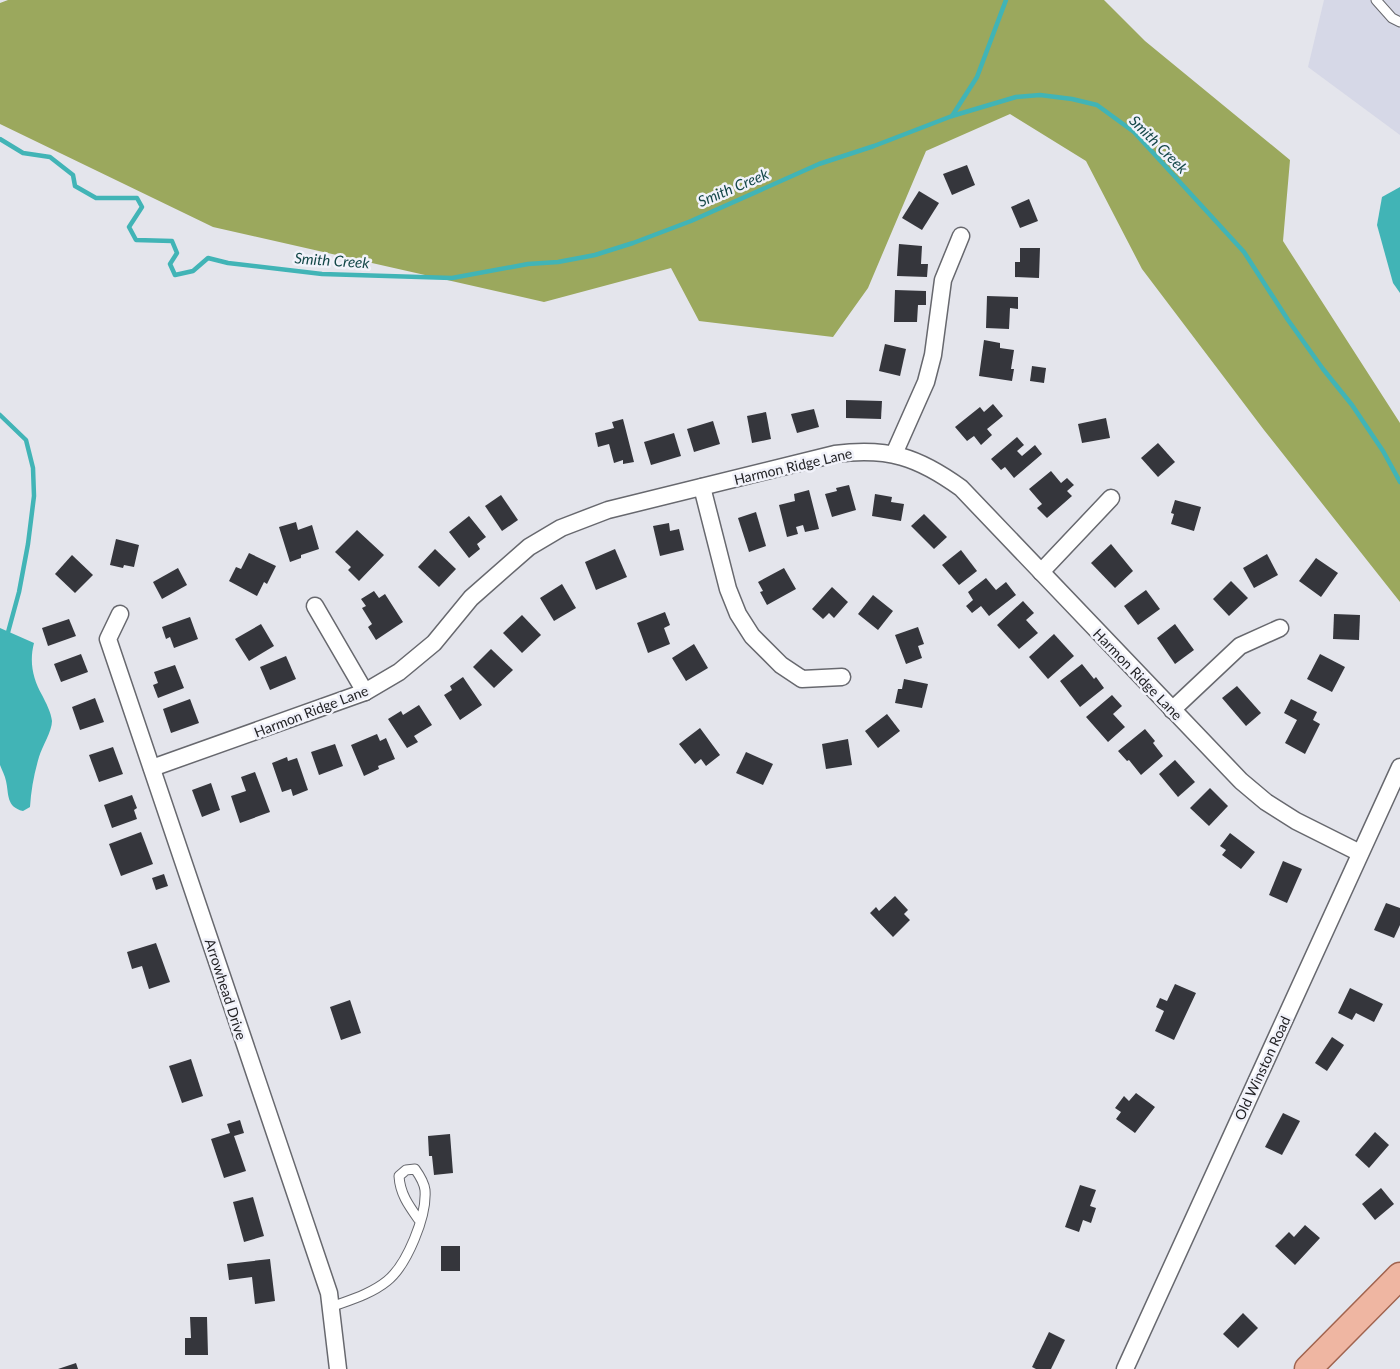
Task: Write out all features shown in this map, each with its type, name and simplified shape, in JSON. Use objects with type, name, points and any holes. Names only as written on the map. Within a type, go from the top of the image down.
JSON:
[{"type":"main road","points":[[1308,1369],[1400,1276]]},
{"type":"street","points":[[894,454],[926,382],[933,355],[943,280],[961,236]]},
{"type":"street","name":"Harmon Ridge Lane","points":[[152,768],[365,692],[399,672],[434,643],[471,598],[529,546],[561,528],[600,513],[835,454],[858,451],[894,454],[924,464],[942,474],[960,488],[1241,781],[1266,802],[1296,821],[1360,853]]},
{"type":"street","points":[[702,487],[728,589],[738,614],[752,636],[768,654],[802,679],[842,677]]},
{"type":"street","points":[[1041,572],[1111,498]]},
{"type":"street","points":[[315,606],[365,692]]},
{"type":"street","name":"Arrowhead Drive","points":[[120,614],[108,638],[329,1293],[338,1369]]},
{"type":"street","points":[[1172,710],[1240,646],[1280,628]]},
{"type":"street","name":"Old Winston Road","points":[[1125,1369],[1400,767]]},
{"type":"lane","points":[[1376,0],[1392,18],[1400,22]]},
{"type":"lane","points":[[331,1307],[371,1291],[388,1280],[402,1264],[414,1242],[420,1220],[424,1204],[424,1190],[421,1177],[415,1170],[406,1170],[399,1176],[399,1186],[407,1203],[420,1220]]},
{"type":"shaded area","points":[[1324,0],[1400,0],[1400,135],[1308,67]]},
{"type":"green space","points":[[8,0],[1104,0],[1145,41],[1290,160],[1283,241],[1400,423],[1400,602],[1264,430],[1142,269],[1086,161],[1010,114],[926,151],[868,288],[833,337],[699,321],[671,268],[544,302],[213,227],[0,124],[0,3]]},
{"type":"water","points":[[1400,187],[1400,293],[1393,283],[1377,225],[1382,197]]},
{"type":"water","points":[[0,628],[34,643],[32,664],[34,677],[52,721],[37,763],[30,807],[23,811],[14,806],[9,799],[6,779],[0,765]]},
{"type":"building","points":[[967,165],[975,185],[952,195],[943,174]]},
{"type":"building","points":[[919,191],[939,203],[922,230],[902,218]]},
{"type":"building","points":[[1029,199],[1038,221],[1020,228],[1011,207]]},
{"type":"building","points":[[899,244],[922,246],[921,264],[928,264],[927,277],[897,276]]},
{"type":"building","points":[[1020,248],[1040,248],[1039,278],[1015,277],[1015,262],[1020,262]]},
{"type":"building","points":[[895,290],[926,291],[926,305],[918,305],[917,322],[894,322]]},
{"type":"building","points":[[987,296],[1018,297],[1018,309],[1010,308],[1009,329],[986,328]]},
{"type":"building","points":[[984,340],[1000,343],[1000,348],[1014,350],[1011,369],[1014,369],[1012,381],[979,376]]},
{"type":"building","points":[[885,344],[906,349],[900,376],[879,371]]},
{"type":"building","points":[[1032,366],[1046,368],[1044,383],[1030,381]]},
{"type":"building","points":[[846,400],[882,401],[881,419],[846,418]]},
{"type":"building","points":[[993,404],[1003,416],[987,429],[992,435],[981,445],[974,436],[967,441],[955,427],[980,407],[984,412]]},
{"type":"building","points":[[814,409],[819,427],[797,433],[791,414]]},
{"type":"building","points":[[766,412],[771,439],[752,443],[747,416]]},
{"type":"building","points":[[1106,418],[1110,438],[1082,443],[1078,424]]},
{"type":"building","points":[[623,419],[634,462],[623,464],[623,460],[614,463],[609,444],[598,447],[595,433],[614,428],[612,422]]},
{"type":"building","points":[[713,421],[720,444],[694,452],[687,429]]},
{"type":"building","points":[[674,433],[681,456],[651,465],[644,442]]},
{"type":"building","points":[[1017,437],[1024,445],[1017,451],[1022,456],[1035,445],[1042,454],[1014,478],[1005,467],[1001,470],[991,459]]},
{"type":"building","points":[[1158,443],[1175,462],[1158,477],[1141,458]]},
{"type":"building","points":[[1051,471],[1061,483],[1067,478],[1074,485],[1067,491],[1072,496],[1047,518],[1037,508],[1042,504],[1029,489]]},
{"type":"building","points":[[849,485],[856,510],[832,517],[825,494],[837,491],[836,488]]},
{"type":"building","points":[[809,490],[819,529],[805,532],[803,525],[796,527],[798,534],[787,537],[779,505],[795,501],[794,494]]},
{"type":"building","points":[[875,494],[892,497],[891,502],[904,504],[901,521],[872,516]]},
{"type":"building","points":[[501,495],[518,520],[502,531],[485,506]]},
{"type":"building","points":[[1175,500],[1201,507],[1194,531],[1171,524],[1174,514],[1171,513]]},
{"type":"building","points":[[756,512],[766,546],[749,552],[738,518]]},
{"type":"building","points":[[924,514],[947,537],[934,549],[911,526]]},
{"type":"building","points":[[469,516],[486,537],[477,544],[480,549],[469,558],[449,532]]},
{"type":"building","points":[[296,522],[298,530],[312,525],[319,549],[301,555],[301,558],[290,562],[279,527]]},
{"type":"building","points":[[669,523],[670,531],[679,529],[684,550],[660,556],[653,526]]},
{"type":"building","points":[[357,530],[384,555],[359,581],[348,570],[351,567],[335,552]]},
{"type":"building","points":[[116,539],[139,545],[134,567],[124,565],[123,568],[110,565]]},
{"type":"building","points":[[1111,544],[1133,571],[1115,588],[1091,563]]},
{"type":"building","points":[[435,549],[456,569],[439,587],[418,567]]},
{"type":"building","points":[[615,549],[627,577],[596,590],[585,562]]},
{"type":"building","points":[[961,550],[977,571],[959,585],[942,565]]},
{"type":"building","points":[[249,553],[276,566],[267,584],[264,582],[257,596],[229,581],[236,567],[241,569]]},
{"type":"building","points":[[1267,554],[1278,575],[1254,588],[1243,568]]},
{"type":"building","points":[[72,555],[93,575],[75,593],[55,574]]},
{"type":"building","points":[[1316,558],[1338,573],[1321,597],[1299,581]]},
{"type":"building","points":[[178,568],[187,585],[162,599],[153,582]]},
{"type":"building","points":[[784,568],[796,589],[767,605],[760,592],[763,591],[758,582]]},
{"type":"building","points":[[986,578],[996,590],[1006,582],[1016,595],[989,616],[981,606],[972,613],[966,606],[973,600],[968,592]]},
{"type":"building","points":[[1231,581],[1248,598],[1229,616],[1213,599]]},
{"type":"building","points":[[562,584],[576,608],[554,621],[540,598]]},
{"type":"building","points":[[832,587],[848,602],[834,618],[829,613],[823,619],[812,609]]},
{"type":"building","points":[[1146,590],[1160,609],[1138,625],[1124,606]]},
{"type":"building","points":[[374,591],[379,598],[385,594],[403,622],[376,640],[368,627],[372,624],[362,608],[366,606],[361,599]]},
{"type":"building","points":[[873,595],[893,611],[878,630],[858,614]]},
{"type":"building","points":[[1023,601],[1034,613],[1026,620],[1038,633],[1019,649],[997,625]]},
{"type":"building","points":[[665,612],[670,625],[664,628],[670,644],[648,653],[637,623]]},
{"type":"building","points":[[1334,614],[1360,615],[1359,640],[1333,639]]},
{"type":"building","points":[[522,615],[541,635],[522,653],[503,633]]},
{"type":"building","points":[[190,617],[198,639],[174,648],[170,637],[166,639],[162,627]]},
{"type":"building","points":[[69,619],[76,636],[48,646],[42,628]]},
{"type":"building","points":[[261,624],[274,646],[249,661],[235,639]]},
{"type":"building","points":[[1175,624],[1194,650],[1175,664],[1157,638]]},
{"type":"building","points":[[918,627],[924,644],[918,646],[922,658],[906,664],[895,635]]},
{"type":"building","points":[[1054,634],[1074,656],[1048,679],[1029,657]]},
{"type":"building","points":[[694,644],[708,668],[686,681],[672,658]]},
{"type":"building","points":[[491,649],[513,670],[494,688],[473,667]]},
{"type":"building","points":[[81,654],[88,672],[61,682],[54,664]]},
{"type":"building","points":[[1320,654],[1345,667],[1332,692],[1307,679]]},
{"type":"building","points":[[286,656],[296,679],[270,690],[260,667]]},
{"type":"building","points":[[1082,664],[1094,679],[1096,677],[1104,688],[1080,707],[1060,681]]},
{"type":"building","points":[[175,665],[184,688],[158,698],[153,685],[158,683],[154,672]]},
{"type":"building","points":[[463,677],[482,705],[460,720],[444,695],[452,690],[450,686]]},
{"type":"building","points":[[904,679],[928,684],[922,708],[895,703],[898,689],[902,689]]},
{"type":"building","points":[[1237,686],[1261,713],[1246,726],[1222,698]]},
{"type":"building","points":[[1112,695],[1122,706],[1113,714],[1125,727],[1108,742],[1086,717]]},
{"type":"building","points":[[95,698],[104,722],[80,730],[72,707]]},
{"type":"building","points":[[190,699],[199,723],[171,733],[163,709]]},
{"type":"building","points":[[1291,699],[1317,712],[1313,720],[1320,724],[1305,754],[1285,743],[1297,720],[1284,713]]},
{"type":"building","points":[[419,705],[432,725],[414,736],[418,742],[407,748],[388,719],[401,711],[403,715]]},
{"type":"building","points":[[887,714],[900,731],[878,748],[865,731]]},
{"type":"building","points":[[700,728],[720,755],[706,766],[701,759],[695,764],[679,744]]},
{"type":"building","points":[[1145,729],[1155,741],[1153,743],[1163,756],[1141,775],[1129,760],[1127,761],[1118,751]]},
{"type":"building","points":[[377,734],[380,741],[386,738],[395,759],[378,766],[379,769],[364,776],[351,745]]},
{"type":"building","points":[[848,739],[852,765],[826,769],[822,744]]},
{"type":"building","points":[[335,744],[343,766],[319,775],[311,752]]},
{"type":"building","points":[[113,747],[123,774],[99,782],[89,755]]},
{"type":"building","points":[[746,752],[773,764],[763,785],[736,773]]},
{"type":"building","points":[[287,757],[288,761],[297,758],[308,790],[293,796],[291,789],[282,792],[272,763]]},
{"type":"building","points":[[1175,760],[1195,782],[1178,797],[1159,774]]},
{"type":"building","points":[[255,772],[270,812],[240,823],[231,796],[246,791],[241,777]]},
{"type":"building","points":[[211,783],[220,810],[202,817],[192,790]]},
{"type":"building","points":[[1210,788],[1228,806],[1209,826],[1190,808]]},
{"type":"building","points":[[132,795],[137,808],[134,810],[137,819],[112,828],[104,805]]},
{"type":"building","points":[[141,832],[153,864],[121,876],[109,844]]},
{"type":"building","points":[[1230,833],[1255,852],[1241,869],[1222,855],[1226,850],[1220,846]]},
{"type":"building","points":[[1283,861],[1302,869],[1287,903],[1269,895]]},
{"type":"building","points":[[164,874],[168,886],[156,890],[152,878]]},
{"type":"building","points":[[895,896],[908,910],[904,914],[910,920],[893,937],[870,913],[876,907],[879,911]]},
{"type":"building","points":[[1386,903],[1400,908],[1400,925],[1394,938],[1374,930]]},
{"type":"building","points":[[156,943],[170,982],[149,989],[142,966],[132,969],[127,952]]},
{"type":"building","points":[[1175,984],[1196,993],[1174,1040],[1155,1031],[1164,1011],[1156,1007],[1160,998],[1167,1001]]},
{"type":"building","points":[[1350,988],[1383,1004],[1374,1022],[1356,1013],[1352,1020],[1338,1013]]},
{"type":"building","points":[[350,1000],[361,1033],[341,1040],[330,1007]]},
{"type":"building","points":[[1332,1037],[1344,1045],[1327,1071],[1315,1063]]},
{"type":"building","points":[[191,1059],[203,1096],[182,1103],[169,1066]]},
{"type":"building","points":[[1136,1093],[1155,1107],[1135,1133],[1116,1119],[1121,1112],[1115,1108],[1124,1096],[1129,1101]]},
{"type":"building","points":[[1283,1113],[1300,1121],[1282,1155],[1265,1147]]},
{"type":"building","points":[[240,1120],[244,1133],[234,1136],[246,1171],[224,1178],[211,1139],[230,1133],[227,1124]]},
{"type":"building","points":[[1375,1132],[1389,1145],[1369,1168],[1355,1155]]},
{"type":"building","points":[[450,1134],[453,1173],[434,1175],[432,1156],[429,1156],[428,1136]]},
{"type":"building","points":[[1080,1185],[1096,1190],[1090,1206],[1096,1208],[1091,1223],[1083,1220],[1079,1232],[1065,1227]]},
{"type":"building","points":[[1381,1188],[1394,1204],[1375,1220],[1362,1204]]},
{"type":"building","points":[[253,1197],[264,1236],[244,1242],[233,1202]]},
{"type":"building","points":[[1305,1225],[1320,1238],[1295,1265],[1275,1246],[1289,1232],[1294,1237]]},
{"type":"building","points":[[441,1246],[460,1246],[460,1271],[441,1271]]},
{"type":"building","points":[[270,1259],[275,1301],[255,1304],[252,1277],[229,1280],[227,1264]]},
{"type":"building","points":[[1243,1313],[1258,1328],[1238,1348],[1223,1334]]},
{"type":"building","points":[[190,1317],[207,1317],[208,1355],[185,1355],[185,1338],[191,1338]]},
{"type":"building","points":[[1049,1332],[1065,1340],[1051,1369],[1036,1369],[1032,1367]]},
{"type":"building","points":[[76,1363],[78,1369],[58,1369]]},
{"type":"waterway","points":[[952,116],[977,77],[1006,0]]},
{"type":"waterway","name":"Smith Creek","points":[[0,139],[23,153],[50,157],[73,175],[75,186],[96,198],[137,198],[142,207],[129,227],[136,240],[172,241],[177,253],[170,264],[175,275],[193,271],[208,258],[228,263],[322,274],[452,278],[528,264],[558,262],[595,255],[633,243],[691,221],[819,164],[874,146],[952,116],[1016,97],[1040,95],[1072,99],[1097,105],[1134,132],[1244,252],[1288,320],[1323,369],[1352,405],[1383,451],[1400,482]]},
{"type":"waterway","points":[[0,415],[26,440],[33,468],[34,496],[19,592],[7,636]]}]
